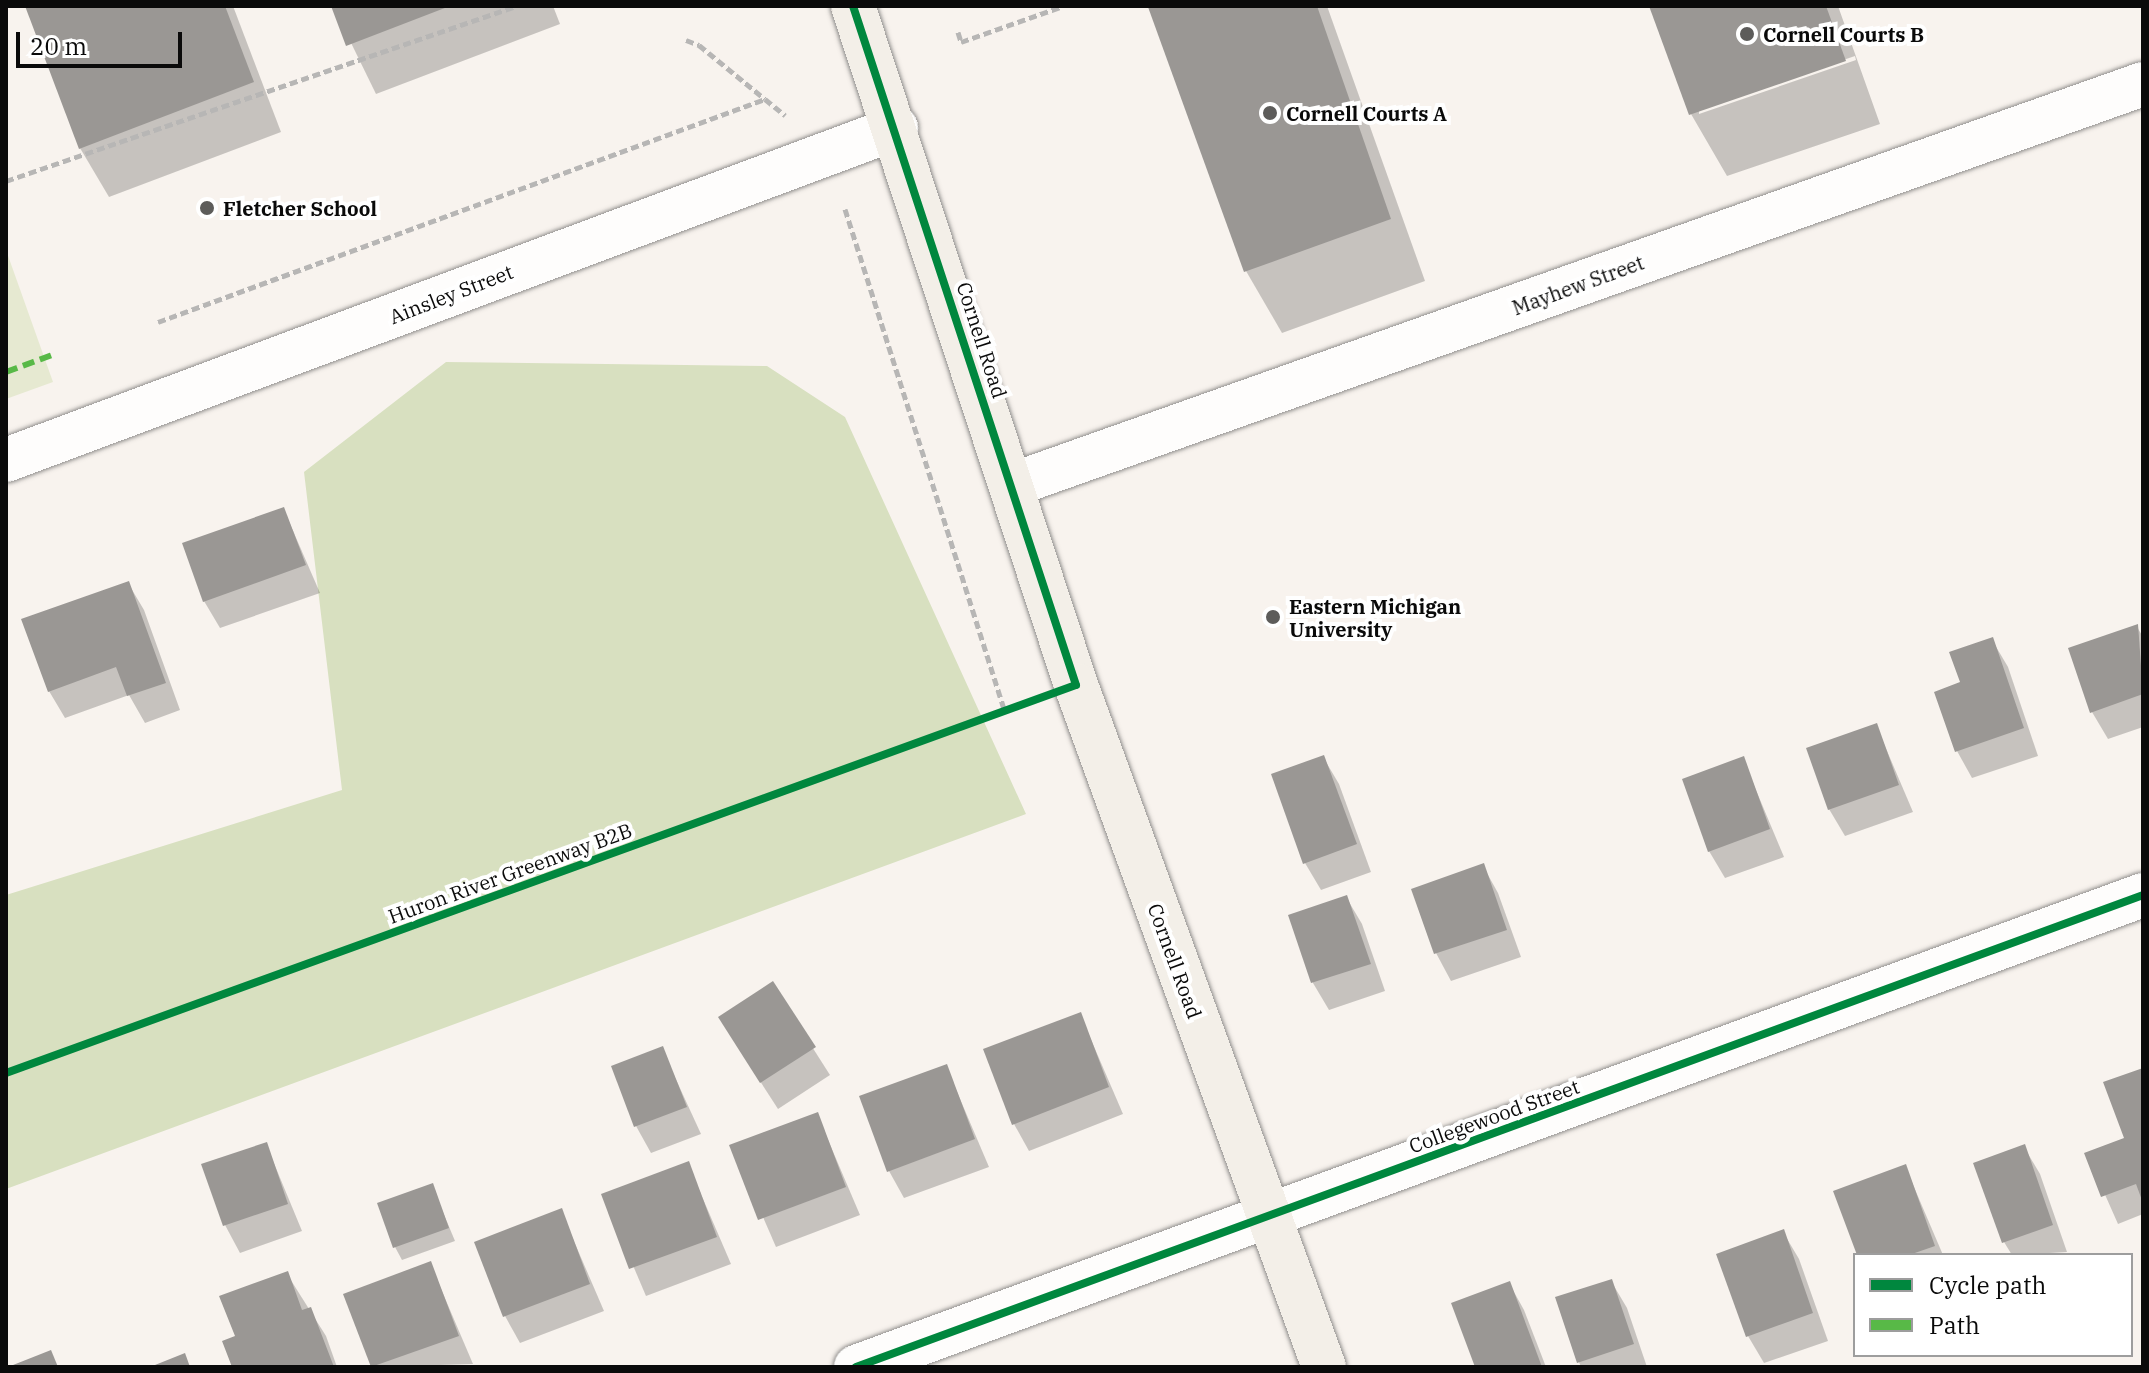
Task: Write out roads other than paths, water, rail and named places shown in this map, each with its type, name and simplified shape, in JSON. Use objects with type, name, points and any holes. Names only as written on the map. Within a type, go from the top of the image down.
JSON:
[{"type":"street","name":"Cornell Road","points":[[853,6],[896,128],[1076,685],[1324,1367]]},
{"type":"street","name":"Mayhew Street","points":[[1012,485],[2143,84]]},
{"type":"street","name":"Ainsley Street","points":[[6,460],[896,128]]},
{"type":"street","name":"Collegewood Street","points":[[856,1367],[1267,1213],[2143,895]]},
{"type":"place","name":"Cornell Courts B","points":[[1747,34]]},
{"type":"place","name":"Cornell Courts A","points":[[1270,113]]},
{"type":"place","name":"Fletcher School","points":[[207,208]]},
{"type":"place","name":"Eastern Michigan University","points":[[1273,617]]}]
